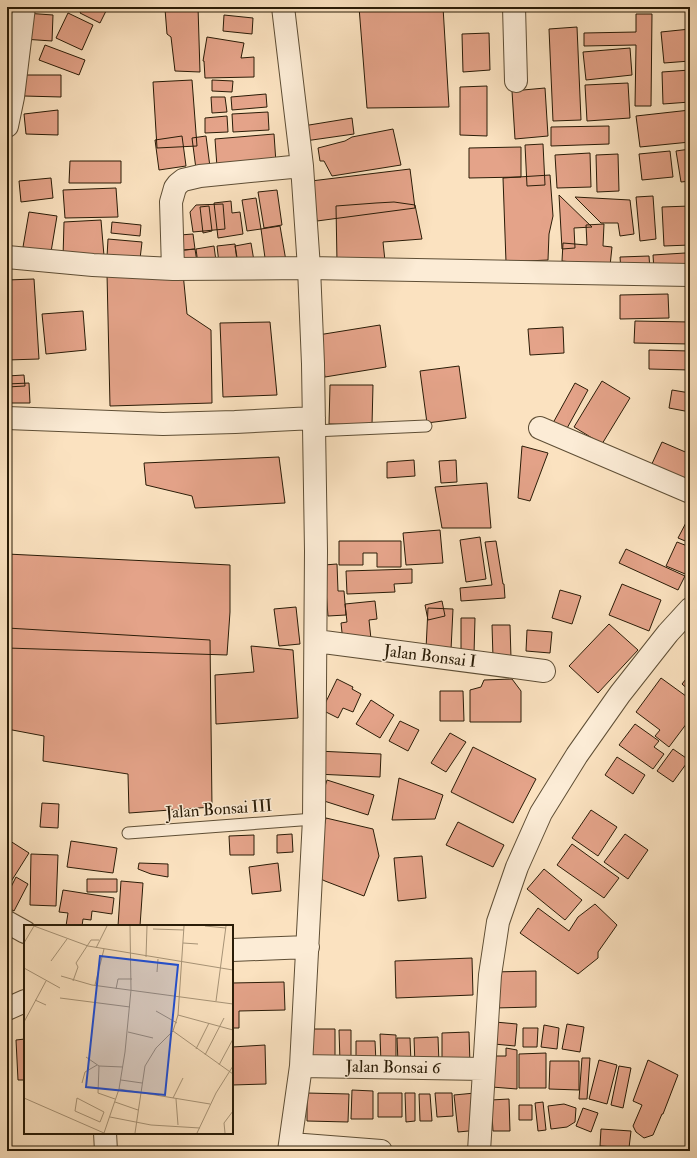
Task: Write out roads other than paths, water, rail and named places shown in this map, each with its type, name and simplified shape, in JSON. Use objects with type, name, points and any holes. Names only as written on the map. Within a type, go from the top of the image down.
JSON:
[{"type":"street","points":[[7,126],[13,97],[24,7]]},
{"type":"street","points":[[283,7],[302,166],[309,268],[316,551],[314,819],[301,1066],[290,1148],[381,1151]]},
{"type":"street","points":[[514,7],[516,81]]},
{"type":"street","points":[[174,269],[171,202],[175,188],[178,184],[183,180],[200,176],[302,166]]},
{"type":"street","points":[[7,258],[93,265],[174,269],[309,268],[690,275]]},
{"type":"street","points":[[7,418],[163,424],[235,422],[314,424]]},
{"type":"street","points":[[540,428],[690,492]]},
{"type":"street","points":[[479,1151],[490,975],[498,922],[520,860],[541,813],[577,754],[620,694],[668,633],[690,609]]},
{"type":"street","name":"Jalan Bonsai I","points":[[316,641],[544,671]]},
{"type":"street","points":[[7,922],[24,931]]},
{"type":"street","points":[[233,950],[308,947]]},
{"type":"street","points":[[7,1010],[24,1002]]},
{"type":"street","name":"Jalan Bonsai 6","points":[[301,1066],[484,1069]]},
{"type":"street","points":[[105,1134],[106,1151]]},
{"type":"lane","points":[[314,424],[426,426]]},
{"type":"lane","name":"Jalan Bonsai III","points":[[128,833],[314,819]]}]
